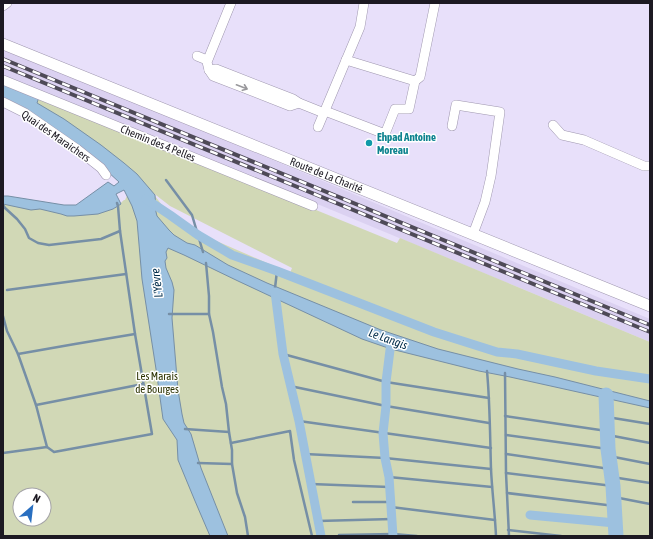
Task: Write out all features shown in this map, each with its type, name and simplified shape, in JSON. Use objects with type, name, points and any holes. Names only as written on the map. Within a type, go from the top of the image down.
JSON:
[{"type":"main road","name":"Route de La Charité","points":[[3,44],[650,306]]},
{"type":"street","points":[[3,6],[7,3]]},
{"type":"street","points":[[208,65],[231,3]]},
{"type":"street","points":[[318,127],[360,27],[364,3]]},
{"type":"street","points":[[197,56],[208,65],[216,69],[293,99],[299,103],[386,134],[395,109],[409,109],[415,81],[420,77],[435,3]]},
{"type":"street","points":[[346,60],[415,81]]},
{"type":"street","name":"Chemin des 4 Pelles","points":[[3,80],[313,206]]},
{"type":"street","name":"Quai des Maraichers","points":[[3,102],[25,113],[77,149],[101,168],[106,175]]},
{"type":"street","points":[[452,126],[456,105],[500,112],[491,176],[485,202],[473,234]]},
{"type":"street","points":[[553,125],[562,135],[584,140],[644,166],[650,166]]},
{"type":"shaded area","points":[[3,50],[230,142],[650,319],[650,342],[228,167],[3,76]]},
{"type":"green space","name":"Les Marais de Bourges","points":[[39,97],[397,243],[400,238],[650,342],[650,536],[3,536],[3,204],[80,212],[114,209],[125,200],[135,179],[37,103]],"holes":[[[152,192],[170,206],[292,268],[290,273],[205,236],[165,209]]]},
{"type":"water","points":[[3,82],[39,97],[37,103],[64,119],[124,163],[137,174],[155,195],[157,216],[174,235],[187,243],[195,245],[228,265],[267,283],[381,330],[438,349],[650,401],[650,408],[479,371],[391,349],[362,339],[168,248],[166,252],[167,258],[165,261],[174,290],[172,318],[178,390],[182,414],[184,423],[191,434],[201,468],[228,536],[210,536],[178,460],[177,440],[163,419],[142,279],[137,221],[132,206],[124,190],[116,194],[121,204],[113,209],[98,214],[67,216],[40,209],[31,210],[3,204],[3,196],[8,196],[64,205],[76,205],[108,182],[114,186],[119,182],[107,171],[3,98]]},
{"type":"waterway","points":[[166,180],[192,215],[203,252]]},
{"type":"waterway","points":[[146,199],[198,235],[232,255],[434,332],[497,352],[517,354],[596,371],[650,379]]},
{"type":"waterway","points":[[18,354],[135,334],[117,203]]},
{"type":"waterway","points":[[3,205],[25,229],[29,238],[38,243],[49,245],[101,239],[120,231]]},
{"type":"waterway","points":[[206,263],[209,314],[226,404],[232,450],[232,464],[237,493],[245,517],[248,536]]},
{"type":"waterway","points":[[275,288],[277,271]]},
{"type":"waterway","points":[[7,290],[126,274]]},
{"type":"waterway","points":[[275,292],[283,354],[299,421],[321,536]]},
{"type":"waterway","points":[[169,314],[209,314]]},
{"type":"waterway","points":[[3,316],[7,331],[18,354],[36,405],[47,447]]},
{"type":"waterway","points":[[3,453],[47,447],[54,452],[152,434],[135,334]]},
{"type":"waterway","name":"Le Langis","points":[[391,342],[386,382],[386,406],[383,433],[385,458],[389,477],[393,536]]},
{"type":"waterway","points":[[283,354],[386,382],[489,398]]},
{"type":"waterway","points":[[487,371],[491,469],[496,536]]},
{"type":"waterway","points":[[505,373],[506,473],[509,536]]},
{"type":"waterway","points":[[36,405],[143,384]]},
{"type":"waterway","points":[[290,386],[386,406],[489,423]]},
{"type":"waterway","points":[[606,395],[608,449],[613,486],[616,536]]},
{"type":"waterway","points":[[505,416],[607,431]]},
{"type":"waterway","points":[[607,417],[650,424]]},
{"type":"waterway","points":[[299,421],[491,448]]},
{"type":"waterway","points":[[185,429],[229,432]]},
{"type":"waterway","points":[[231,443],[290,431],[294,460],[312,536]]},
{"type":"waterway","points":[[506,435],[608,449]]},
{"type":"waterway","points":[[608,435],[650,443]]},
{"type":"waterway","points":[[305,454],[385,458],[491,469]]},
{"type":"waterway","points":[[506,454],[610,469]]},
{"type":"waterway","points":[[609,456],[650,464]]},
{"type":"waterway","points":[[198,463],[232,464]]},
{"type":"waterway","points":[[506,473],[613,486]]},
{"type":"waterway","points":[[389,477],[492,487]]},
{"type":"waterway","points":[[612,477],[650,483]]},
{"type":"waterway","points":[[311,484],[389,487]]},
{"type":"waterway","points":[[507,493],[615,506]]},
{"type":"waterway","points":[[614,497],[650,504]]},
{"type":"waterway","points":[[353,502],[390,502]]},
{"type":"waterway","points":[[391,507],[495,520]]},
{"type":"waterway","points":[[530,515],[615,523]]},
{"type":"waterway","points":[[318,521],[392,519]]},
{"type":"waterway","points":[[508,530],[561,536]]},
{"type":"waterway","points":[[339,535],[393,534],[417,536]]},
{"type":"railway","points":[[3,59],[650,325]]},
{"type":"railway","points":[[3,66],[650,332]]},
{"type":"place","name":"Ehpad Antoine Moreau","points":[[369,143]]},
{"type":"water label","name":"L'Yèvre","points":[[157,283]]}]
